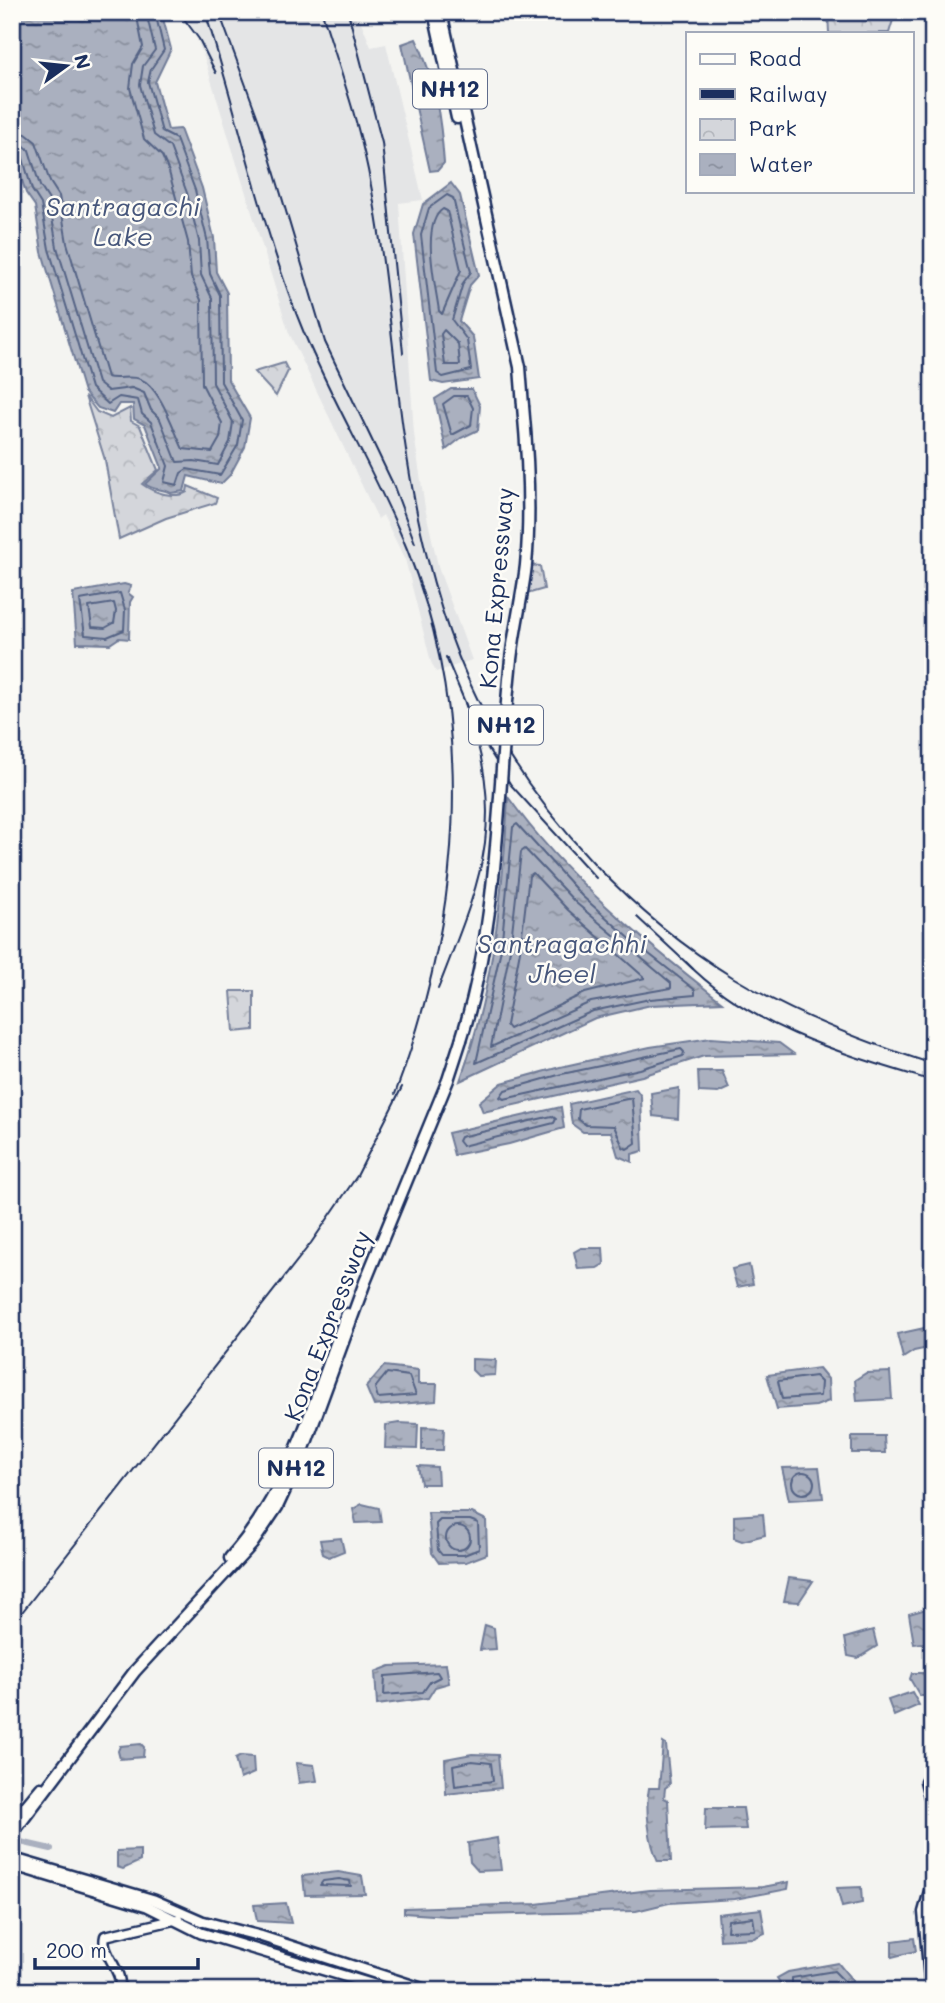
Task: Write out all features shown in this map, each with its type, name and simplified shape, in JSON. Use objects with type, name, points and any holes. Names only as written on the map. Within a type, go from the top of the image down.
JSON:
[{"type":"highway","name":"Kona Expressway","points":[[14,1829],[123,1677],[247,1538],[270,1505],[295,1451],[417,1138],[461,1040],[487,942],[510,669],[526,566],[529,467],[520,367],[433,12]]},
{"type":"highway","name":"Kona Expressway","points":[[440,12],[471,169]]},
{"type":"main road","points":[[933,1769],[925,1781],[933,1813]]},
{"type":"main road","points":[[12,1858],[154,1900],[202,1921],[260,1936],[430,1991]]},
{"type":"main road","points":[[12,1865],[147,1906],[178,1919],[201,1933],[394,1991]]},
{"type":"main road","points":[[930,1991],[923,1912],[933,1877]]},
{"type":"main road","points":[[118,1991],[121,1980],[104,1947],[105,1936],[178,1919]]},
{"type":"shaded area","points":[[186,12],[357,12],[371,47],[386,44],[423,200],[399,203],[414,434],[425,508],[439,570],[472,660],[436,672],[431,662],[405,559],[383,515],[378,519],[289,333],[204,57]]},
{"type":"green space","points":[[828,12],[873,12],[880,20],[889,17],[893,20],[889,32],[829,32]]},
{"type":"green space","points":[[284,363],[288,371],[276,396],[254,372]]},
{"type":"green space","points":[[85,396],[97,412],[111,418],[130,408],[131,421],[140,426],[158,470],[142,484],[170,495],[187,492],[188,486],[217,498],[215,503],[166,518],[119,539],[105,460]]},
{"type":"green space","points":[[527,565],[540,566],[544,589],[523,595]]},
{"type":"green space","points":[[231,991],[254,991],[254,1030],[234,1032]]},
{"type":"water","name":"Santragachi Lake","points":[[12,12],[160,12],[162,15],[171,49],[155,82],[168,130],[180,129],[202,188],[214,238],[216,272],[227,293],[228,380],[250,418],[245,447],[230,475],[221,484],[188,476],[184,491],[171,493],[145,484],[162,468],[145,425],[134,419],[133,404],[119,404],[113,413],[98,408],[84,392],[42,252],[35,206],[26,193],[12,148]]},
{"type":"water","points":[[416,39],[428,68],[439,115],[444,163],[438,170],[430,171],[402,44]]},
{"type":"water","points":[[451,183],[460,195],[479,275],[470,285],[459,321],[473,337],[479,379],[443,384],[431,381],[414,234],[423,204]]},
{"type":"water","points":[[451,389],[472,389],[480,406],[478,430],[461,438],[446,450],[435,399]]},
{"type":"water","points":[[124,584],[131,586],[128,593],[133,597],[130,602],[129,639],[119,638],[110,644],[77,643],[73,593]]},
{"type":"water","name":"Santragachhi Jheel","points":[[508,797],[555,855],[607,907],[722,1002],[651,1005],[595,1018],[460,1081],[481,1011],[494,941]]},
{"type":"water","points":[[711,1038],[779,1043],[794,1054],[704,1056],[642,1076],[483,1112],[479,1102],[502,1083],[560,1067],[650,1047]]},
{"type":"water","points":[[698,1071],[722,1071],[729,1088],[718,1093],[699,1092]]},
{"type":"water","points":[[679,1088],[678,1119],[653,1116],[651,1093]]},
{"type":"water","points":[[636,1089],[641,1096],[643,1151],[632,1154],[632,1162],[618,1156],[611,1132],[583,1132],[572,1124],[569,1104]]},
{"type":"water","points":[[561,1107],[564,1128],[509,1144],[454,1155],[448,1133]]},
{"type":"water","points":[[581,1248],[603,1248],[604,1264],[597,1268],[578,1269],[574,1252]]},
{"type":"water","points":[[749,1265],[753,1284],[737,1287],[732,1269]]},
{"type":"water","points":[[929,1327],[933,1347],[914,1351],[903,1358],[897,1334]]},
{"type":"water","points":[[472,1359],[496,1360],[495,1375],[478,1376],[472,1370]]},
{"type":"water","points":[[384,1366],[418,1370],[418,1384],[437,1384],[436,1401],[374,1406],[366,1387]]},
{"type":"water","points":[[819,1368],[828,1379],[829,1401],[816,1406],[777,1409],[767,1375]]},
{"type":"water","points":[[890,1372],[892,1399],[857,1401],[855,1380],[866,1373]]},
{"type":"water","points":[[418,1424],[417,1449],[385,1448],[386,1425]]},
{"type":"water","points":[[422,1427],[444,1428],[443,1450],[422,1450]]},
{"type":"water","points":[[852,1436],[884,1436],[885,1453],[852,1453]]},
{"type":"water","points":[[418,1466],[437,1467],[438,1484],[421,1484]]},
{"type":"water","points":[[819,1467],[823,1498],[789,1500],[782,1468]]},
{"type":"water","points":[[362,1504],[379,1508],[381,1522],[356,1523],[353,1509]]},
{"type":"water","points":[[428,1513],[472,1513],[486,1520],[487,1554],[466,1562],[439,1563],[432,1553]]},
{"type":"water","points":[[763,1514],[765,1535],[742,1541],[734,1538],[734,1516]]},
{"type":"water","points":[[341,1538],[344,1551],[329,1557],[323,1554],[320,1540]]},
{"type":"water","points":[[789,1578],[813,1581],[799,1602],[784,1601]]},
{"type":"water","points":[[933,1607],[933,1642],[914,1644],[909,1614]]},
{"type":"water","points":[[485,1625],[494,1628],[496,1649],[480,1650]]},
{"type":"water","points":[[873,1630],[877,1646],[858,1658],[848,1656],[845,1638]]},
{"type":"water","points":[[446,1664],[449,1683],[435,1687],[428,1698],[377,1705],[375,1672],[390,1666]]},
{"type":"water","points":[[912,1673],[931,1673],[933,1689],[927,1696],[920,1696],[910,1679]]},
{"type":"water","points":[[912,1692],[919,1705],[894,1716],[888,1700]]},
{"type":"water","points":[[663,1743],[666,1745],[670,1784],[665,1788],[664,1798],[668,1800],[671,1861],[658,1861],[652,1845],[648,1815],[649,1788],[659,1788]]},
{"type":"water","points":[[141,1744],[144,1747],[143,1757],[120,1759],[120,1746]]},
{"type":"water","points":[[472,1754],[498,1755],[501,1788],[446,1794],[445,1759]]},
{"type":"water","points":[[241,1756],[253,1757],[254,1773],[240,1779],[235,1759]]},
{"type":"water","points":[[296,1763],[314,1765],[317,1781],[299,1783]]},
{"type":"water","points":[[706,1808],[743,1808],[746,1829],[705,1830]]},
{"type":"water","points":[[497,1838],[501,1870],[478,1871],[470,1862],[468,1843]]},
{"type":"water","points":[[140,1850],[140,1861],[123,1869],[117,1867],[117,1851]]},
{"type":"water","points":[[338,1872],[362,1876],[365,1894],[305,1895],[303,1876]]},
{"type":"water","points":[[789,1882],[788,1889],[735,1899],[669,1903],[636,1911],[447,1916],[404,1913],[404,1908],[536,1904],[650,1890],[763,1887]]},
{"type":"water","points":[[861,1887],[862,1903],[842,1907],[837,1888]]},
{"type":"water","points":[[286,1903],[291,1923],[257,1921],[254,1905]]},
{"type":"water","points":[[761,1909],[765,1933],[754,1938],[720,1940],[718,1914]]},
{"type":"water","points":[[914,1938],[916,1951],[892,1957],[892,1941]]},
{"type":"water","points":[[838,1963],[852,1980],[851,1991],[786,1991],[777,1978],[788,1972]]},
{"type":"waterway","points":[[12,1840],[51,1849]]},
{"type":"railway","points":[[179,12],[199,39],[216,73]]},
{"type":"railway","points":[[205,12],[263,215],[289,295],[316,360],[383,494],[407,549],[430,616],[444,685],[452,754],[452,823],[447,892],[435,960],[417,1028],[395,1094]]},
{"type":"railway","points":[[219,12],[260,124],[325,342],[393,484],[415,543]]},
{"type":"railway","points":[[322,12],[353,110],[368,170],[383,259],[404,438],[426,551],[456,650],[488,719],[536,794],[595,864],[627,896],[697,954],[758,992],[806,1016],[882,1047],[933,1064]]},
{"type":"railway","points":[[348,12],[382,143],[403,353]]},
{"type":"railway","points":[[446,657],[469,712]]},
{"type":"railway","points":[[438,989],[467,914],[484,849],[487,816],[485,782],[478,745],[465,703]]},
{"type":"railway","points":[[485,744],[511,785],[596,878]]},
{"type":"railway","points":[[637,917],[693,969]]},
{"type":"railway","points":[[686,962],[712,985],[770,1022],[834,1050],[933,1081]]},
{"type":"railway","points":[[12,1625],[311,1243],[357,1176],[402,1087]]}]
